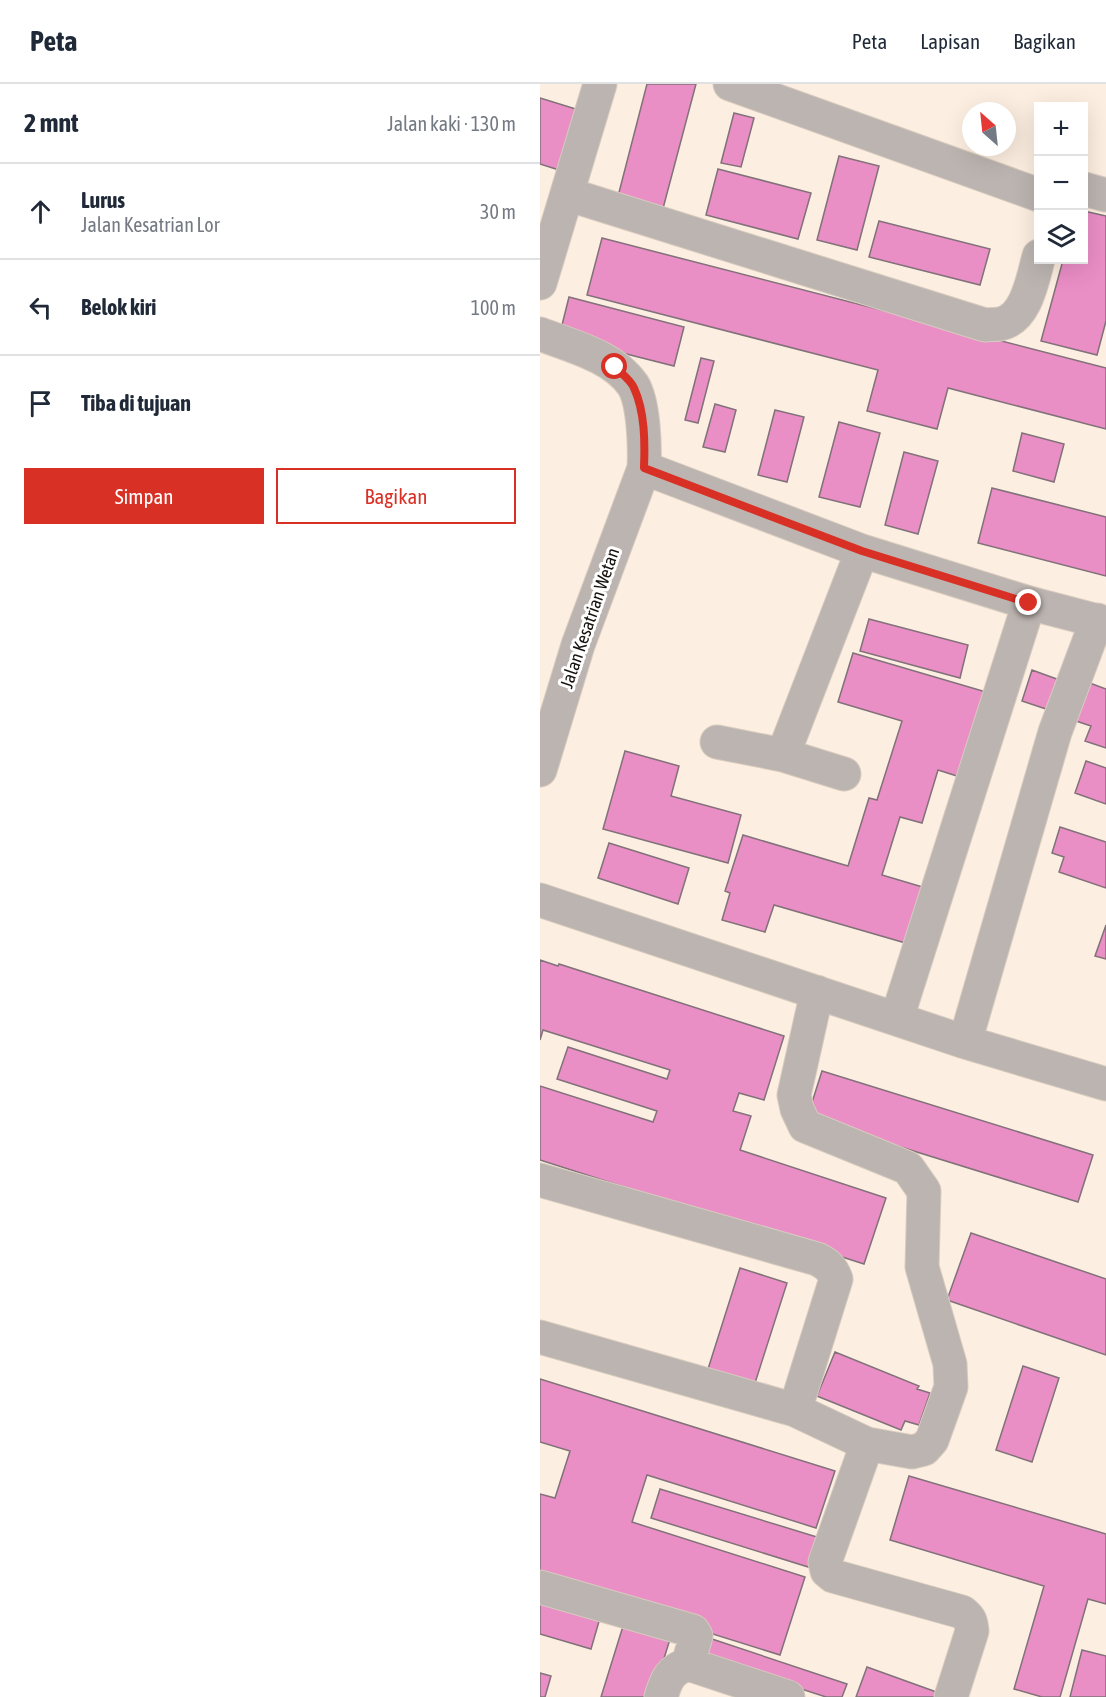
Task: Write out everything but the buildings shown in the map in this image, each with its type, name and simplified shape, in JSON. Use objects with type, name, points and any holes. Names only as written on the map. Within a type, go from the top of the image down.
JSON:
[{"type":"street","points":[[730,84],[1034,194]]},
{"type":"street","points":[[540,283],[596,85]]},
{"type":"street","points":[[1088,190],[1106,195]]},
{"type":"street","points":[[567,194],[985,325],[1002,324],[1013,317],[1027,299],[1036,264]]},
{"type":"street","points":[[540,334],[587,352],[615,367],[634,386],[642,416],[644,468],[862,551],[1029,603],[1102,621],[1055,732],[965,1042]]},
{"type":"street","name":"Jalan Kesatrian Wetan","points":[[540,770],[578,645],[644,468]]},
{"type":"street","points":[[783,755],[862,551]]},
{"type":"street","points":[[897,1018],[1029,603]]},
{"type":"street","points":[[717,742],[783,755],[844,774]]},
{"type":"street","points":[[540,900],[965,1042],[1106,1084]]},
{"type":"street","points":[[540,1337],[795,1410],[867,1444],[912,1452],[924,1449],[932,1440],[951,1387],[951,1377],[940,1324],[922,1267],[924,1191],[908,1167],[805,1126],[797,1109],[794,1095],[816,992]]},
{"type":"street","points":[[540,1180],[817,1259],[826,1264],[833,1271],[836,1279],[795,1410]]},
{"type":"street","points":[[867,1444],[825,1562],[827,1571],[833,1576],[962,1612],[968,1617],[972,1631],[951,1697]]},
{"type":"street","points":[[540,1587],[693,1631],[696,1636],[688,1664]]},
{"type":"street","points":[[661,1697],[667,1678],[675,1668],[688,1664],[788,1697]]},
{"type":"route","points":[[615,367],[634,386],[642,416],[644,468],[862,551],[1029,603]]}]
